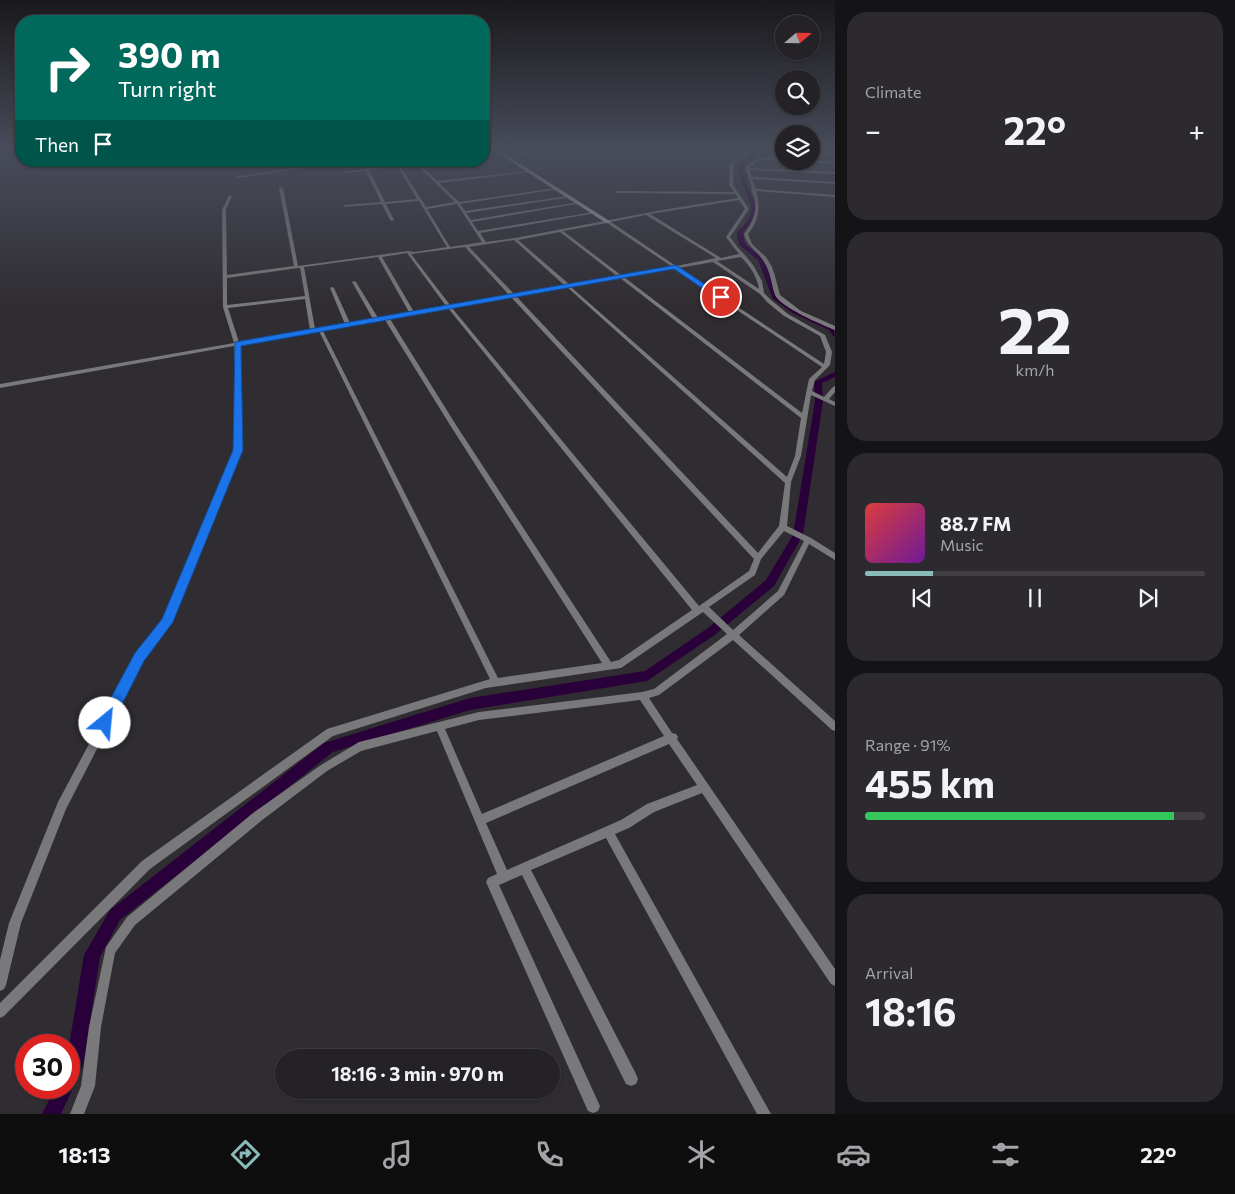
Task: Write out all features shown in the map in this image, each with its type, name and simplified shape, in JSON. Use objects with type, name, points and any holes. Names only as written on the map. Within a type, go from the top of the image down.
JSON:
[{"type":"street","points":[[0,985],[15,923],[62,806],[140,657],[167,622],[238,450],[237,344],[226,307],[224,210],[228,201]]},
{"type":"street","points":[[283,201],[296,268]]},
{"type":"street","points":[[346,206],[408,201]]},
{"type":"street","points":[[421,201],[449,248]]},
{"type":"street","points":[[425,208],[472,201]]},
{"type":"street","points":[[464,212],[541,201]]},
{"type":"street","points":[[576,201],[826,367]]},
{"type":"street","points":[[225,277],[408,252],[416,253],[485,244],[714,201]]},
{"type":"street","points":[[742,201],[747,209]]},
{"type":"street","points":[[756,201],[759,210],[754,225],[746,234],[747,242],[764,257],[773,272],[778,296],[799,312],[835,328]]},
{"type":"street","points":[[384,203],[392,220]]},
{"type":"street","points":[[458,203],[485,244]]},
{"type":"street","points":[[469,221],[579,203]]},
{"type":"street","points":[[747,209],[759,210]]},
{"type":"street","points":[[747,209],[728,236],[736,249],[751,265],[760,281],[762,293]]},
{"type":"street","points":[[476,232],[594,213]]},
{"type":"street","points":[[647,214],[720,259]]},
{"type":"street","points":[[561,231],[804,417]]},
{"type":"street","points":[[515,239],[788,482]]},
{"type":"street","points":[[466,246],[758,558]]},
{"type":"street","points":[[408,252],[449,307],[701,609],[733,635],[835,727]]},
{"type":"street","points":[[0,386],[743,255]]},
{"type":"street","points":[[379,256],[412,313]]},
{"type":"street","points":[[0,1012],[146,865],[330,732],[418,704],[496,683],[622,664],[752,573],[758,558],[787,529],[788,482],[798,456],[804,417],[812,394],[812,379],[826,367],[829,352],[822,335],[786,315],[762,293],[713,260]]},
{"type":"street","points":[[302,267],[316,330],[496,683]]},
{"type":"street","points":[[354,282],[376,319]]},
{"type":"street","points":[[332,288],[348,324]]},
{"type":"street","points":[[226,307],[308,297]]},
{"type":"street","points":[[387,318],[453,426],[609,666]]},
{"type":"street","points":[[825,400],[835,388]]},
{"type":"street","points":[[812,394],[835,404]]},
{"type":"street","points":[[787,529],[835,557]]},
{"type":"street","points":[[76,1114],[88,1086],[95,1027],[110,951],[131,921],[257,817],[324,768],[358,747],[479,716],[642,696],[656,692],[733,635],[781,593],[808,540]]},
{"type":"street","points":[[642,696],[835,980]]},
{"type":"street","points":[[438,726],[504,877]]},
{"type":"street","points":[[479,821],[672,738]]},
{"type":"street","points":[[593,1106],[492,882],[625,824],[651,808],[704,786]]},
{"type":"street","points":[[608,831],[764,1114]]},
{"type":"street","points":[[524,868],[631,1079]]},
{"type":"waterway","points":[[751,201],[754,210],[749,223],[740,232],[742,245],[761,259],[775,298],[795,312],[832,329],[835,335]]},
{"type":"waterway","points":[[79,1034],[92,955],[115,915],[329,747],[470,704],[647,676],[712,631],[770,583],[798,535],[819,401],[818,382],[835,374]]},
{"type":"waterway","points":[[51,1114],[58,1099]]},
{"type":"route","points":[[105,723],[140,657],[167,622],[238,450],[237,344],[676,267],[721,297]]}]
